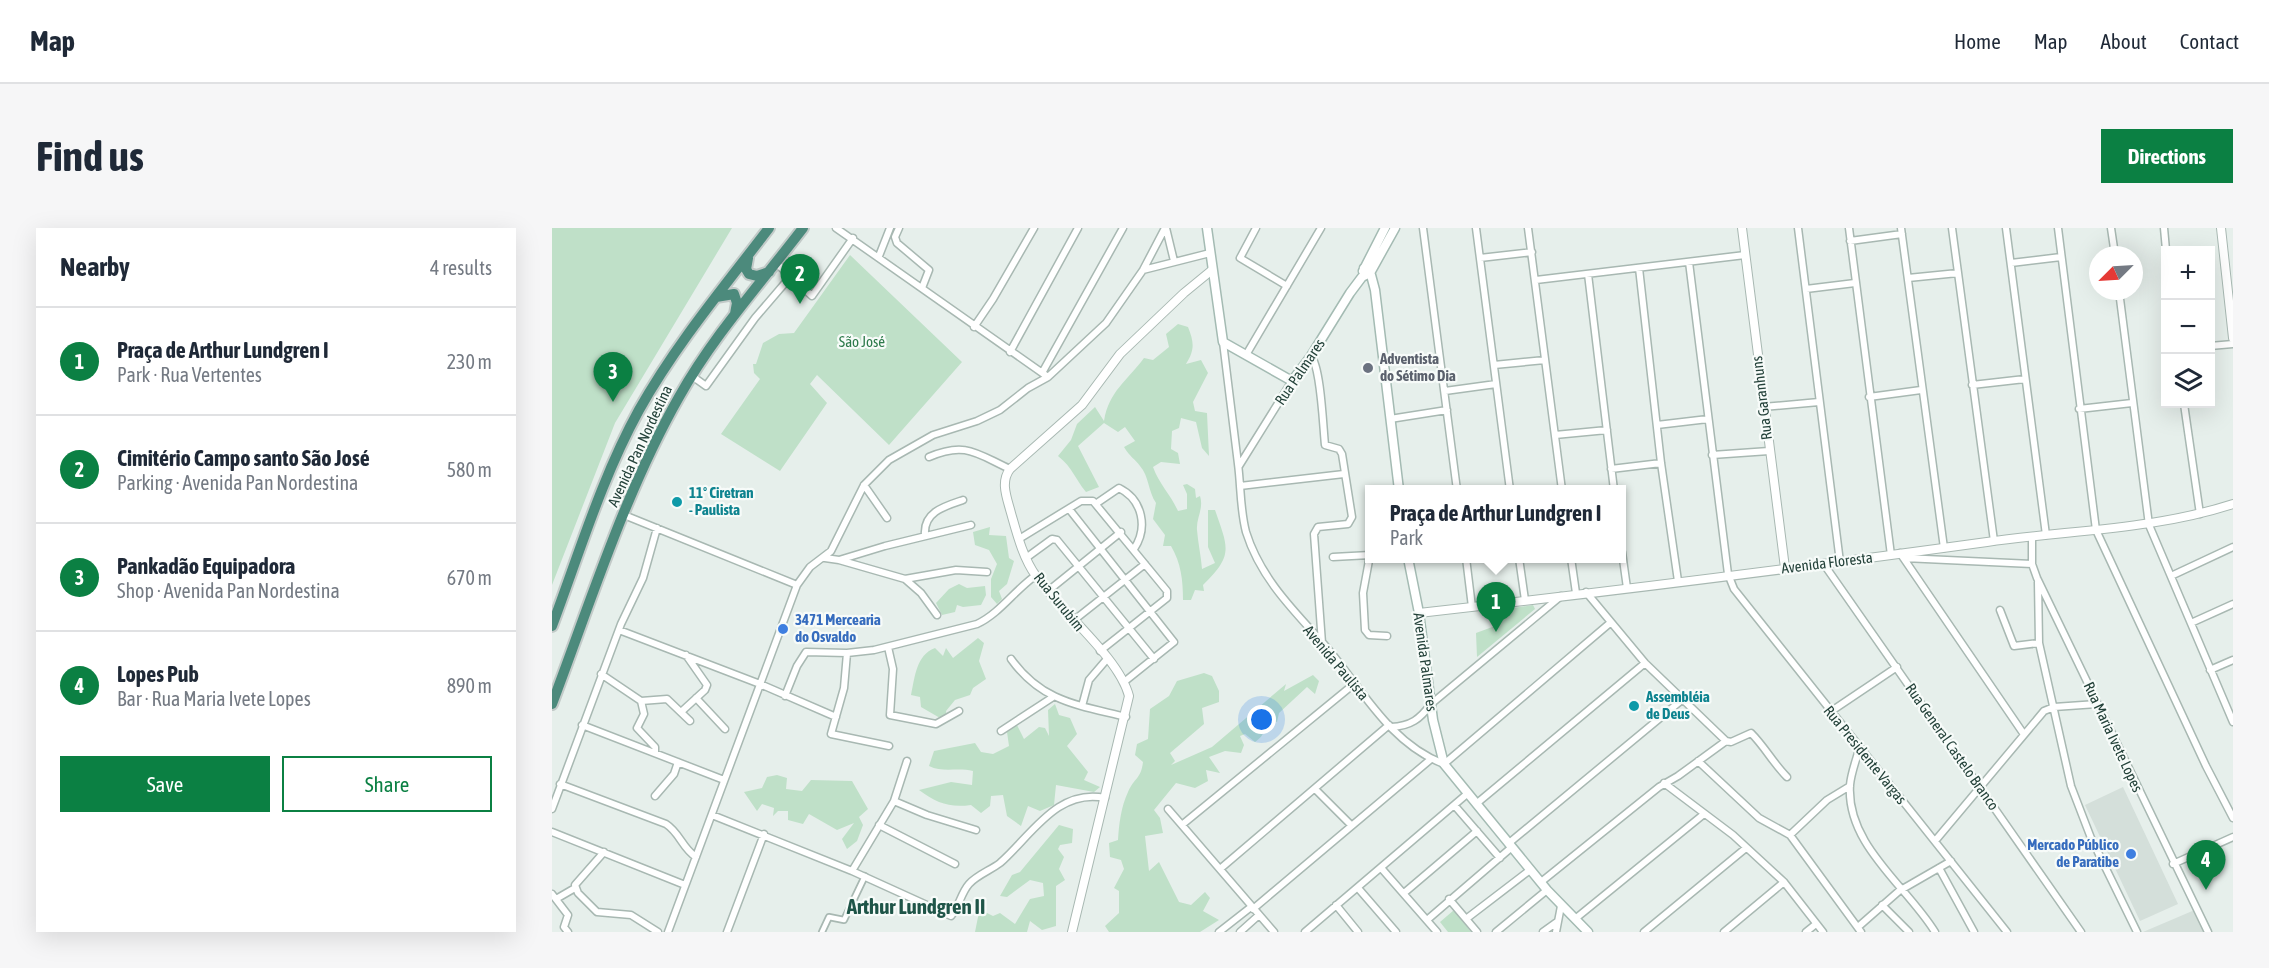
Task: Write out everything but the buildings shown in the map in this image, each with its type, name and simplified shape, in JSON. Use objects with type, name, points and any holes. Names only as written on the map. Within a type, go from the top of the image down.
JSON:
[{"type":"highway","name":"Avenida Pan Nordestina","points":[[552,626],[613,464],[639,411],[671,358],[770,228]]},
{"type":"highway","name":"Avenida Pan Nordestina","points":[[552,704],[624,515],[663,427],[692,376],[735,314],[803,228]]},
{"type":"highway","points":[[749,255],[746,269],[749,274],[757,276],[773,267]]},
{"type":"highway","points":[[716,297],[734,294],[737,303],[735,314]]},
{"type":"main road","name":"Avenida Paulista","points":[[1207,228],[1223,342]]},
{"type":"main road","points":[[1385,228],[1365,272],[1376,298],[1398,485]]},
{"type":"main road","points":[[1365,272],[1395,228]]},
{"type":"main road","name":"Rua Palmares","points":[[1292,381],[1311,356],[1365,272]]},
{"type":"main road","points":[[1223,342],[1292,381]]},
{"type":"main road","name":"Avenida Palmares","points":[[1409,563],[1419,613],[1431,704],[1444,764]]},
{"type":"main road","points":[[1444,764],[1547,890],[1588,932]]},
{"type":"street","points":[[836,228],[879,256],[974,327],[1045,375]]},
{"type":"street","points":[[879,256],[890,228]]},
{"type":"street","points":[[900,228],[895,237],[897,243],[929,270],[922,288]]},
{"type":"street","points":[[974,327],[1034,228]]},
{"type":"street","points":[[1010,352],[1078,228]]},
{"type":"street","points":[[1045,375],[1123,228]]},
{"type":"street","points":[[1166,228],[1174,261]]},
{"type":"street","points":[[668,932],[798,585],[810,567],[825,558],[835,544],[864,485],[895,456],[933,435],[996,412],[1045,375],[1106,323],[1143,270],[1166,228]]},
{"type":"street","points":[[1256,228],[1240,259],[1287,286]]},
{"type":"street","points":[[1246,355],[1321,228]]},
{"type":"street","points":[[1423,228],[1456,485]]},
{"type":"street","points":[[1476,228],[1509,485]]},
{"type":"street","points":[[1528,228],[1561,485]]},
{"type":"street","name":"Rua Garanhuns","points":[[1742,228],[1785,568]]},
{"type":"street","points":[[1798,228],[1840,562]]},
{"type":"street","points":[[1849,228],[1891,555]]},
{"type":"street","points":[[1952,228],[1994,541]]},
{"type":"street","points":[[2006,228],[2046,535]]},
{"type":"street","points":[[2058,228],[2096,530],[2206,766],[2233,818]]},
{"type":"street","points":[[2111,228],[2114,246]]},
{"type":"street","points":[[2164,228],[2166,246]]},
{"type":"street","points":[[2221,228],[2233,338]]},
{"type":"street","points":[[1850,240],[1901,231],[1944,548]]},
{"type":"street","points":[[773,267],[791,276],[812,296],[853,238]]},
{"type":"street","points":[[1480,258],[1532,252]]},
{"type":"street","points":[[1143,270],[1210,253]]},
{"type":"street","points":[[1536,280],[1745,255]]},
{"type":"street","points":[[2010,263],[2061,257]]},
{"type":"street","name":"Rua Presidente Vargas","points":[[1689,262],[1728,574],[1737,595],[2007,932]]},
{"type":"street","points":[[1638,268],[1661,463],[1678,581]]},
{"type":"street","points":[[929,457],[955,449],[972,450],[1010,469],[1082,405],[1120,354],[1184,293],[1212,270]]},
{"type":"street","points":[[1908,278],[1958,273]]},
{"type":"street","points":[[1588,274],[1613,485]]},
{"type":"street","points":[[692,376],[706,386],[755,318],[791,276]]},
{"type":"street","points":[[1806,290],[1855,283]]},
{"type":"street","points":[[2120,300],[2149,525],[2233,719]]},
{"type":"street","name":"Avenida Paulista","points":[[1223,342],[1245,530],[1264,573],[1390,726],[1431,759],[1444,764]]},
{"type":"street","points":[[2215,346],[2233,344]]},
{"type":"street","points":[[1311,356],[1316,361],[1319,380],[1325,445],[1340,451],[1351,520],[1344,525],[1318,527],[1314,534],[1322,643]]},
{"type":"street","points":[[1494,365],[1545,360]]},
{"type":"street","points":[[1972,385],[2025,380]]},
{"type":"street","name":"Rua Palmares","points":[[1239,466],[1292,381]]},
{"type":"street","points":[[1445,391],[1496,384]]},
{"type":"street","points":[[1869,396],[1921,390]]},
{"type":"street","points":[[1763,407],[1820,402]]},
{"type":"street","points":[[2079,409],[2132,403]]},
{"type":"street","points":[[2185,408],[2200,514]]},
{"type":"street","points":[[1390,419],[1447,410]]},
{"type":"street","points":[[1657,425],[1708,418]]},
{"type":"street","points":[[1555,435],[1607,430]]},
{"type":"street","points":[[1712,455],[1769,451]]},
{"type":"street","points":[[1611,469],[1661,463]]},
{"type":"street","name":"Rua Surubim","points":[[1010,469],[1004,485],[1019,539],[1035,576],[1124,682]]},
{"type":"street","points":[[1240,486],[1344,474]]},
{"type":"street","points":[[864,485],[887,518]]},
{"type":"street","points":[[1019,539],[1082,501],[1097,503],[1119,488],[1130,496],[1142,519],[1143,531],[1134,549]]},
{"type":"street","points":[[926,535],[925,526],[932,514],[963,500]]},
{"type":"street","points":[[1097,503],[1168,596],[1100,651]]},
{"type":"street","name":"Avenida Floresta","points":[[1419,613],[1728,574],[1891,555],[1902,556],[1994,541],[2149,525],[2233,504]]},
{"type":"street","points":[[1069,509],[1174,642],[1124,682],[1129,696],[1126,717],[1072,932]]},
{"type":"street","points":[[624,515],[798,585]]},
{"type":"street","points":[[840,560],[926,535],[971,525]]},
{"type":"street","points":[[552,809],[601,674],[643,578],[657,528]]},
{"type":"street","points":[[1048,591],[1121,532]]},
{"type":"street","name":"Rua Maria Ivete Lopes","points":[[2032,537],[2032,564],[2037,578],[2173,864],[2208,932]]},
{"type":"street","points":[[1026,558],[1053,538],[1060,542],[1154,659]]},
{"type":"street","points":[[2171,576],[2233,547]]},
{"type":"street","points":[[1333,557],[1365,555]]},
{"type":"street","points":[[1902,556],[2032,564]]},
{"type":"street","points":[[1902,556],[2023,734]]},
{"type":"street","points":[[825,558],[840,560],[905,579],[921,593],[937,615]]},
{"type":"street","points":[[1369,563],[1363,593],[1365,630],[1369,634],[1387,636]]},
{"type":"street","points":[[1467,563],[1472,607]]},
{"type":"street","points":[[1520,563],[1525,600]]},
{"type":"street","points":[[1572,563],[1576,593]]},
{"type":"street","points":[[1624,563],[1627,588]]},
{"type":"street","name":"Rua General Castelo Branco","points":[[1823,563],[2081,932]]},
{"type":"street","points":[[1073,621],[1145,564]]},
{"type":"street","points":[[905,579],[956,570],[987,572]]},
{"type":"street","points":[[785,696],[796,666],[806,652],[847,653],[888,647],[988,618],[1015,591],[1035,576]]},
{"type":"street","points":[[2037,578],[2039,643],[2071,786],[2082,819],[2137,932]]},
{"type":"street","points":[[1586,592],[1645,663],[1726,741],[1731,742],[1751,733],[1787,777]]},
{"type":"street","points":[[1220,869],[1390,726],[1407,726],[1418,720],[1431,704],[1562,596]]},
{"type":"street","points":[[2191,623],[2233,604]]},
{"type":"street","points":[[2000,610],[2014,646],[2039,643]]},
{"type":"street","points":[[1444,764],[1610,623]]},
{"type":"street","points":[[619,630],[760,684],[836,717]]},
{"type":"street","points":[[888,647],[892,669],[889,724]]},
{"type":"street","points":[[847,653],[844,688],[831,731],[833,735],[889,746]]},
{"type":"street","points":[[681,712],[707,685],[686,655]]},
{"type":"street","points":[[1011,659],[1024,676],[1053,697],[1126,717]]},
{"type":"street","points":[[1082,706],[1089,680],[1107,659]]},
{"type":"street","points":[[2210,670],[2233,660]]},
{"type":"street","points":[[1476,804],[1645,663]]},
{"type":"street","points":[[1830,712],[1897,667]]},
{"type":"street","points":[[601,674],[641,701],[667,699],[690,721]]},
{"type":"street","points":[[1183,824],[1354,684]]},
{"type":"street","points":[[1001,731],[1053,697]]},
{"type":"street","points":[[696,698],[726,729]]},
{"type":"street","points":[[1427,920],[1500,858],[1510,845],[1683,699]]},
{"type":"street","points":[[641,701],[644,714],[637,728],[655,747],[655,753]]},
{"type":"street","points":[[1935,841],[2044,711],[2054,707],[2097,704]]},
{"type":"street","points":[[890,715],[936,724],[959,711]]},
{"type":"street","points":[[582,725],[724,780]]},
{"type":"street","points":[[1541,882],[1664,783],[1726,741]]},
{"type":"street","points":[[1859,749],[1850,786],[1852,807],[1860,833],[1935,932]]},
{"type":"street","points":[[1219,932],[1252,908],[1431,759]]},
{"type":"street","points":[[852,871],[894,801],[907,761]]},
{"type":"street","points":[[1698,761],[1759,818],[1790,835],[1860,930],[1882,905],[1903,889],[1951,861]]},
{"type":"street","points":[[655,796],[674,774],[678,762]]},
{"type":"street","points":[[1664,783],[1746,848],[1784,882],[1823,932]]},
{"type":"street","points":[[560,784],[666,824],[678,835],[687,851],[696,856]]},
{"type":"street","points":[[1790,835],[1827,800],[1850,786]]},
{"type":"street","points":[[1315,789],[1351,825]]},
{"type":"street","points":[[1305,932],[1382,869],[1467,794]]},
{"type":"street","points":[[712,815],[865,876],[951,915],[971,882],[1002,861],[1029,830],[1050,813],[1080,798],[1105,798]]},
{"type":"street","points":[[894,801],[927,815],[976,830]]},
{"type":"street","points":[[1455,806],[1500,858]]},
{"type":"street","points":[[1168,809],[1274,932]]},
{"type":"street","points":[[1575,919],[1704,814]]},
{"type":"street","points":[[879,825],[956,864]]},
{"type":"street","points":[[1404,893],[1477,831]]},
{"type":"street","points":[[552,832],[685,885]]},
{"type":"street","points":[[727,932],[764,834]]},
{"type":"street","points":[[2173,864],[2233,837]]},
{"type":"street","points":[[1644,932],[1746,848]]},
{"type":"street","points":[[563,930],[569,916],[554,896],[575,888],[604,852]]},
{"type":"street","points":[[1939,868],[1974,932]]},
{"type":"street","points":[[1382,869],[1437,932]]},
{"type":"street","points":[[1466,919],[1530,870]]},
{"type":"street","points":[[822,932],[829,917],[844,920],[865,876]]},
{"type":"street","points":[[1724,932],[1784,882]]},
{"type":"street","points":[[575,888],[597,912],[631,915],[658,932]]},
{"type":"street","points":[[1358,888],[1396,932]]},
{"type":"street","points":[[1496,932],[1547,890]]},
{"type":"street","points":[[1449,899],[1477,932]]},
{"type":"street","points":[[1336,905],[1358,932]]},
{"type":"street","points":[[1882,905],[1909,932]]},
{"type":"street","points":[[1556,932],[1561,906]]},
{"type":"street","points":[[1240,932],[1258,915]]},
{"type":"street","points":[[1543,932],[1557,922]]},
{"type":"street","points":[[1806,932],[1816,924]]},
{"type":"street","points":[[1312,925],[1318,932]]},
{"type":"shaded area","name":"Mercado Público de Paratibe","points":[[2123,787],[2178,904],[2140,921],[2085,805]]},
{"type":"shaded area","points":[[2197,909],[2207,932],[2143,932]]},
{"type":"green space","points":[[552,228],[732,228],[615,423],[552,585]]},
{"type":"green space","name":"São José","points":[[850,255],[962,362],[889,445],[817,375],[810,384],[827,403],[780,471],[721,434],[760,379],[754,373],[753,364],[756,364],[763,343],[779,334],[794,333]]},
{"type":"green space","points":[[1178,324],[1188,327],[1193,346],[1186,364],[1201,360],[1208,373],[1193,402],[1195,411],[1207,413],[1209,456],[1202,448],[1196,422],[1181,418],[1179,428],[1172,431],[1171,449],[1178,453],[1180,464],[1161,462],[1153,467],[1178,511],[1187,509],[1187,494],[1183,485],[1187,484],[1195,489],[1196,498],[1200,496],[1197,530],[1202,569],[1215,563],[1208,547],[1208,510],[1215,510],[1226,550],[1220,566],[1203,585],[1204,591],[1195,590],[1191,600],[1183,600],[1182,579],[1177,559],[1171,546],[1163,546],[1165,535],[1153,519],[1156,503],[1145,474],[1124,447],[1135,441],[1125,427],[1118,432],[1104,423],[1078,446],[1099,487],[1086,492],[1058,456],[1071,440],[1077,424],[1095,407],[1104,421],[1114,394],[1144,358],[1153,360],[1169,347],[1166,334]]},
{"type":"green space","points":[[990,527],[989,535],[1006,536],[1009,558],[1014,561],[1007,584],[999,591],[1002,599],[997,604],[991,597],[991,579],[997,564],[989,550],[975,545],[973,532]]},
{"type":"green space","points":[[959,584],[967,588],[985,586],[986,595],[981,605],[963,607],[957,605],[955,612],[942,615],[936,603],[949,589]]},
{"type":"green space","points":[[1533,605],[1535,609],[1477,657],[1476,633],[1495,626],[1501,610]]},
{"type":"green space","points":[[978,638],[984,643],[979,661],[986,679],[973,688],[970,695],[955,700],[946,711],[947,718],[940,718],[921,707],[920,697],[911,695],[917,667],[924,656],[935,648],[943,656],[946,648],[953,658]]},
{"type":"green space","points":[[1204,673],[1212,676],[1219,691],[1219,702],[1202,708],[1204,724],[1170,753],[1175,761],[1171,765],[1212,747],[1286,684],[1284,691],[1313,675],[1319,681],[1315,694],[1307,687],[1279,713],[1277,722],[1265,718],[1264,732],[1255,742],[1245,734],[1240,736],[1244,745],[1241,753],[1225,751],[1209,757],[1220,773],[1206,770],[1208,781],[1195,788],[1176,783],[1154,810],[1160,818],[1163,833],[1145,836],[1149,871],[1159,862],[1179,902],[1191,905],[1205,892],[1210,898],[1203,911],[1219,920],[1200,932],[1109,932],[1105,926],[1119,913],[1119,891],[1114,888],[1124,869],[1121,860],[1110,857],[1109,843],[1118,840],[1124,804],[1130,787],[1142,768],[1143,762],[1135,755],[1137,744],[1148,739],[1150,709],[1169,696],[1177,681]]},
{"type":"green space","points":[[1055,704],[1059,715],[1070,718],[1077,734],[1067,746],[1088,772],[1084,780],[1100,787],[1094,792],[1056,785],[1054,805],[1040,811],[1028,806],[1021,826],[1007,816],[1003,795],[991,796],[990,806],[981,813],[971,805],[944,804],[919,790],[951,782],[972,785],[973,771],[929,766],[934,751],[975,743],[981,752],[993,754],[1009,746],[1007,732],[1017,725],[1024,739],[1039,727],[1045,728],[1049,736],[1048,710]]},
{"type":"green space","points":[[777,775],[787,778],[786,789],[802,791],[811,780],[852,781],[868,809],[859,817],[863,825],[857,841],[847,849],[842,839],[854,823],[837,830],[809,814],[803,824],[788,820],[788,811],[778,811],[773,816],[774,808],[762,804],[757,811],[744,792],[762,788],[767,777]]},
{"type":"green space","points":[[1059,825],[1073,829],[1072,843],[1060,845],[1058,849],[1064,857],[1059,869],[1065,880],[1056,886],[1056,926],[1042,930],[1030,921],[1027,932],[975,932],[982,897],[985,912],[993,916],[1000,913],[1015,924],[1030,899],[1044,896],[1043,883],[1030,880],[1007,897],[1000,896],[1012,875],[1020,872]]},
{"type":"green space","points":[[1454,910],[1471,932],[1448,932],[1440,922]]},
{"type":"place","name":"Cimitério Campo santo São José","points":[[800,304]]},
{"type":"place","name":"Adventista do Sétimo Dia","points":[[1368,368]]},
{"type":"place","name":"Pankadão Equipadora","points":[[613,402]]},
{"type":"place","name":"11° Ciretran - Paulista","points":[[677,502]]},
{"type":"place","name":"3471 Mercearia do Osvaldo","points":[[783,629]]},
{"type":"place","name":"Praça de Arthur Lundgren I","points":[[1496,632]]},
{"type":"place","name":"Assembléia de Deus","points":[[1634,706]]},
{"type":"place","name":"Mercado Público de Paratibe","points":[[2131,854]]},
{"type":"place","name":"Lopes Pub","points":[[2206,890]]},
{"type":"district","name":"Arthur Lundgren II","points":[[916,907]]}]
